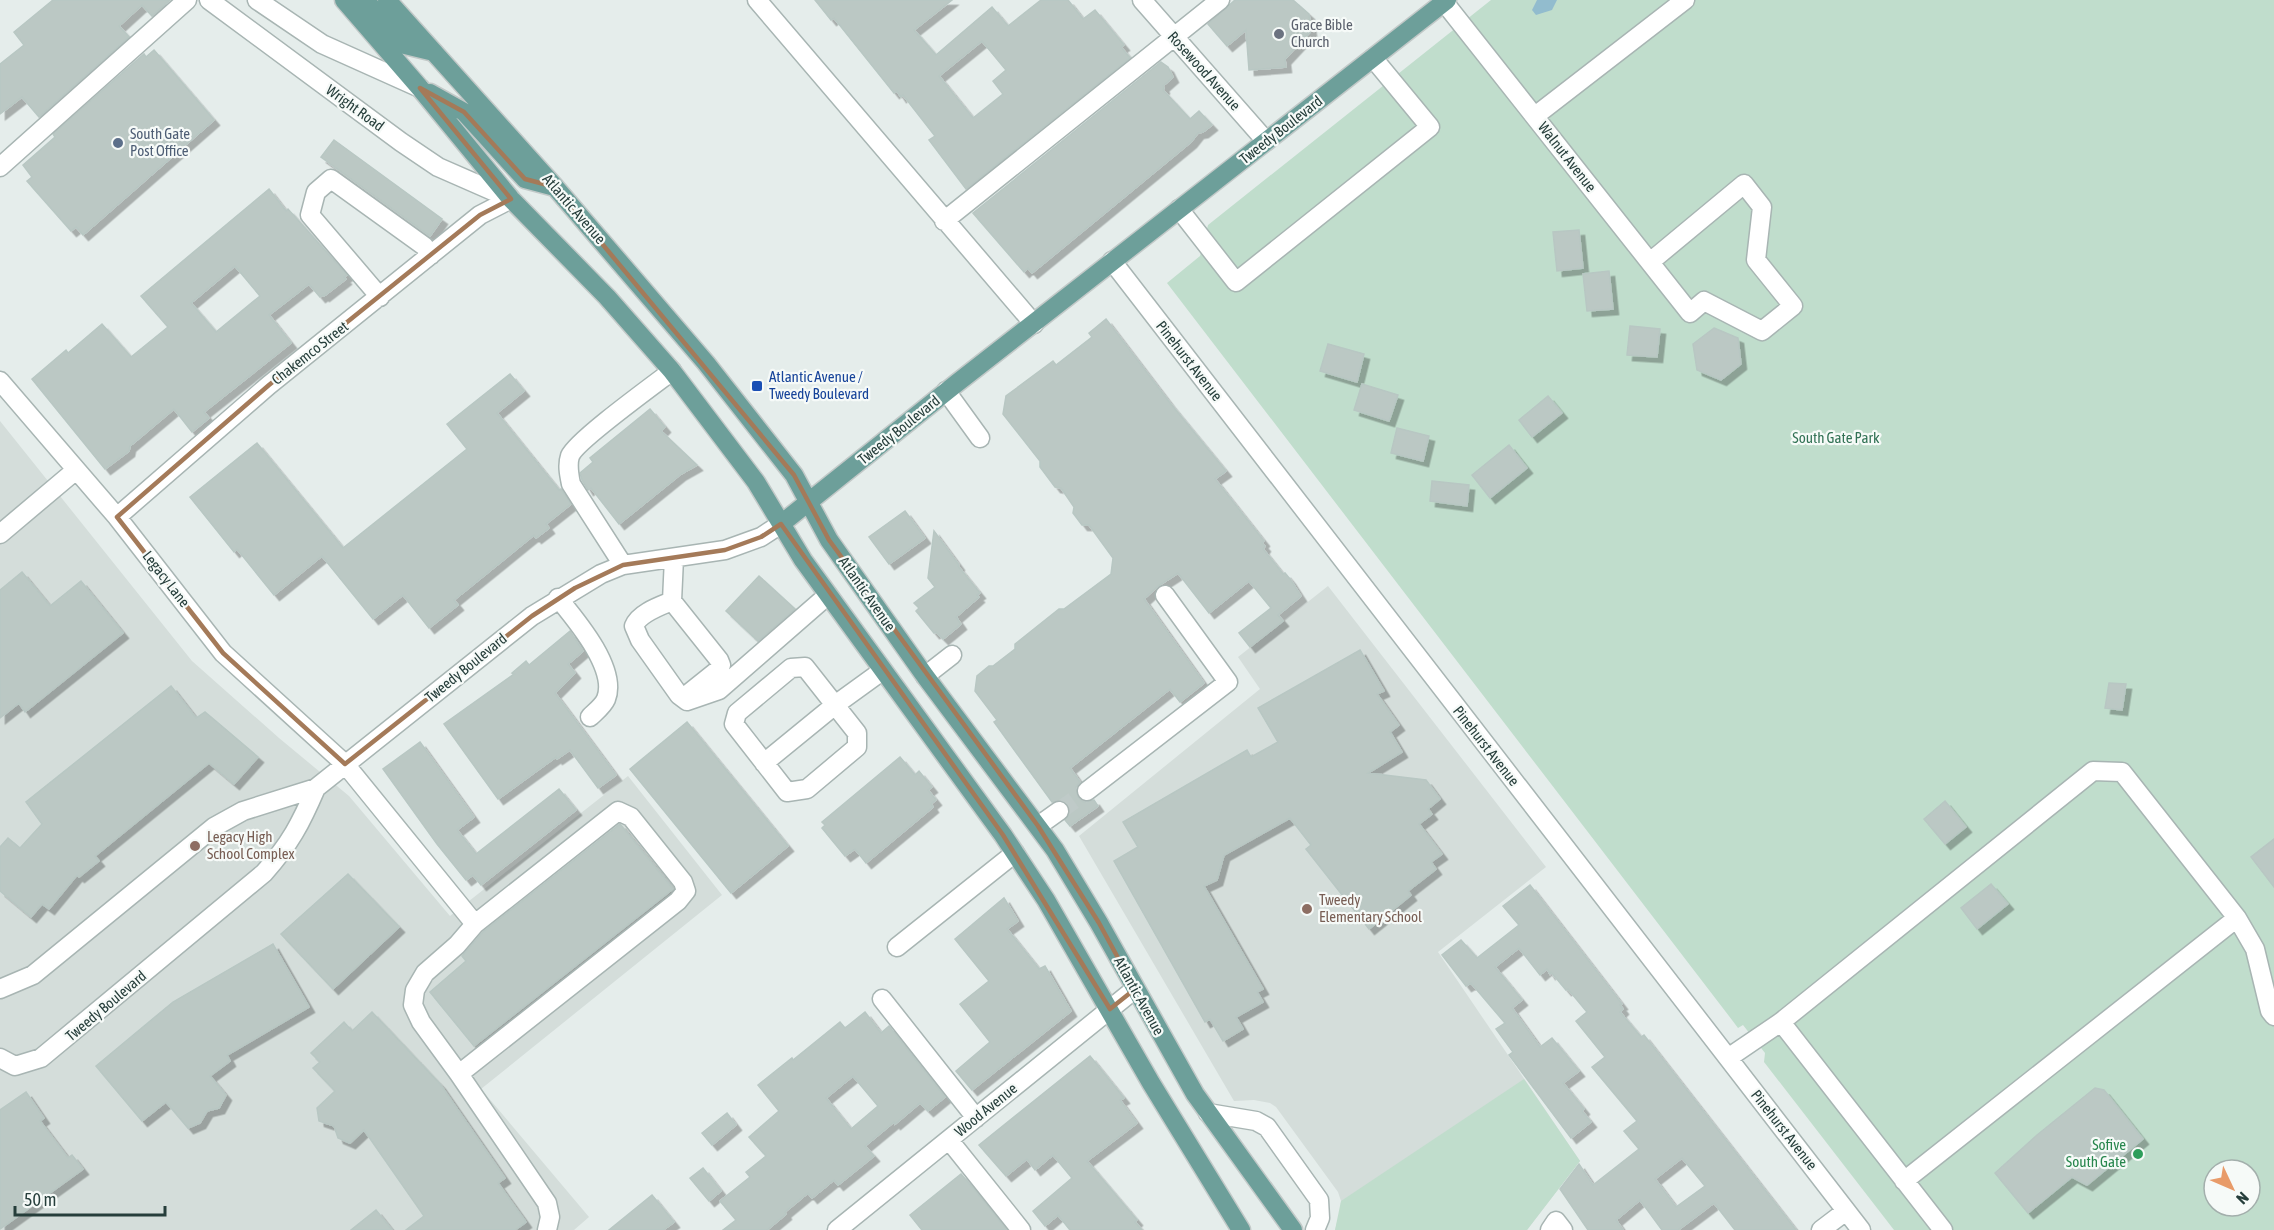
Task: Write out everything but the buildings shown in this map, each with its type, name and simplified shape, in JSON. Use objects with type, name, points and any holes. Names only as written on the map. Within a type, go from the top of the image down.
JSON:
[{"type":"main road","points":[[344,0],[512,200],[607,297],[672,371],[756,482],[828,595],[1015,853],[1046,900],[1151,1083],[1241,1230]]},
{"type":"main road","points":[[365,0],[405,45],[434,52]]},
{"type":"main road","name":"Atlantic Avenue","points":[[387,0],[555,187],[706,363],[794,475],[829,540],[925,676],[1038,826],[1099,923],[1208,1113],[1293,1230]]},
{"type":"main road","name":"Tweedy Boulevard","points":[[781,524],[1445,1]]},
{"type":"main road","points":[[420,88],[464,112],[525,179],[555,187]]},
{"type":"street","points":[[0,167],[187,0]]},
{"type":"street","name":"Wright Road","points":[[209,0],[401,142],[438,166],[512,200]]},
{"type":"street","points":[[257,0],[322,44],[420,88]]},
{"type":"street","points":[[757,0],[1034,324]]},
{"type":"street","name":"Rosewood Avenue","points":[[1142,0],[1266,141]]},
{"type":"street","points":[[944,221],[1220,0]]},
{"type":"street","points":[[1535,116],[1685,0]]},
{"type":"street","name":"Walnut Avenue","points":[[1445,1],[1690,313],[1704,301],[1762,331],[1793,306],[1756,260],[1762,207],[1744,184],[1650,262]]},
{"type":"street","points":[[294,63],[298,52],[297,27]]},
{"type":"street","points":[[1179,209],[1236,282],[1430,127],[1373,58]]},
{"type":"street","points":[[380,297],[310,215],[316,192],[331,178],[424,246],[431,255]]},
{"type":"street","name":"Chakemco Street","points":[[117,517],[269,385],[483,212],[512,200]]},
{"type":"street","name":"Pinehurst Avenue","points":[[1112,261],[1861,1230]]},
{"type":"street","points":[[623,565],[572,484],[568,469],[570,455],[586,439],[672,371]]},
{"type":"street","name":"Legacy Lane","points":[[0,381],[117,517],[224,653],[345,764],[475,924]]},
{"type":"street","points":[[946,392],[980,438]]},
{"type":"street","points":[[0,534],[76,470]]},
{"type":"street","name":"Tweedy Boulevard","points":[[0,988],[33,975],[214,827],[243,811],[316,788],[532,616],[558,598],[601,574],[623,565],[725,550],[761,537],[781,524]]},
{"type":"street","points":[[674,558],[672,601],[719,660],[720,665],[718,670],[683,698]]},
{"type":"street","points":[[672,601],[636,620],[634,627],[640,640],[687,701],[696,700],[719,690],[828,595]]},
{"type":"street","points":[[1087,791],[1228,682],[1165,595]]},
{"type":"street","points":[[558,598],[583,628],[602,662],[607,692],[605,700],[590,717]]},
{"type":"street","points":[[925,676],[952,655]]},
{"type":"street","points":[[806,667],[835,705],[857,733],[857,747],[807,789],[787,792],[734,724],[738,713],[791,668],[806,667]]},
{"type":"street","points":[[764,763],[882,670]]},
{"type":"street","points":[[1728,1058],[1781,1022],[2093,771],[2122,772],[2237,918],[2255,950],[2270,1011],[2274,1016]]},
{"type":"street","name":"Tweedy Boulevard","points":[[0,1058],[15,1066],[41,1058],[264,873],[284,851],[299,828],[316,788]]},
{"type":"street","points":[[459,1074],[671,907],[686,891],[683,882],[631,817],[618,811],[475,924],[457,945],[425,973],[415,990],[414,1005],[421,1023],[459,1074],[547,1203],[550,1217],[547,1230]]},
{"type":"street","points":[[1038,826],[1059,811]]},
{"type":"street","points":[[897,947],[1015,853]]},
{"type":"street","points":[[1904,1181],[2237,918]]},
{"type":"street","name":"Wood Avenue","points":[[837,1230],[1135,989]]},
{"type":"street","points":[[882,999],[976,1118]]},
{"type":"street","points":[[1781,1022],[1943,1230]]},
{"type":"street","points":[[1208,1113],[1256,1121],[1267,1127],[1319,1200],[1320,1218],[1315,1230]]},
{"type":"street","points":[[949,1140],[1021,1230]]},
{"type":"street","points":[[1821,1230],[1846,1211]]},
{"type":"street","points":[[1550,1230],[1556,1221],[1563,1230]]},
{"type":"highlighted area","points":[[420,88],[464,112],[525,179],[555,187],[794,475],[829,540],[1038,826],[1099,923],[1135,989],[1110,1009],[1003,835],[781,524],[761,537],[725,550],[623,565],[575,588],[532,616],[345,764],[223,653],[117,517],[269,385],[480,215],[511,199]]},
{"type":"shaded area","name":"Legacy High School Complex","points":[[0,421],[192,661],[349,796],[450,916],[628,776],[722,895],[481,1089],[589,1217],[574,1230],[0,1230]]},
{"type":"shaded area","name":"Tweedy Elementary School","points":[[1328,586],[1546,867],[1438,952],[1580,1161],[1527,1230],[1335,1230],[1341,1201],[1338,1192],[1276,1107],[1270,1103],[1254,1100],[1234,1101],[1079,836],[1260,689],[1238,657]]},
{"type":"green space","name":"South Gate Park","points":[[1491,0],[2274,0],[2274,1230],[1894,1230],[1764,1062],[1765,1053],[1743,1025],[1738,1028],[1167,283],[1200,256],[1208,225]]},
{"type":"green space","points":[[1524,1079],[1580,1161],[1527,1230],[1335,1230],[1341,1201]]},
{"type":"water","points":[[1537,0],[1557,0],[1552,10],[1536,15],[1532,10]]},
{"type":"tunnel","points":[[1059,811],[1087,791]]},
{"type":"place","name":"Grace Bible Church","points":[[1279,34]]},
{"type":"place","name":"South Gate Post Office","points":[[118,143]]},
{"type":"place","name":"Atlantic Avenue / Tweedy Boulevard","points":[[757,386]]},
{"type":"place","name":"Legacy High School Complex","points":[[195,846]]},
{"type":"place","name":"Tweedy Elementary School","points":[[1307,909]]},
{"type":"place","name":"Sofive South Gate","points":[[2138,1154]]}]
